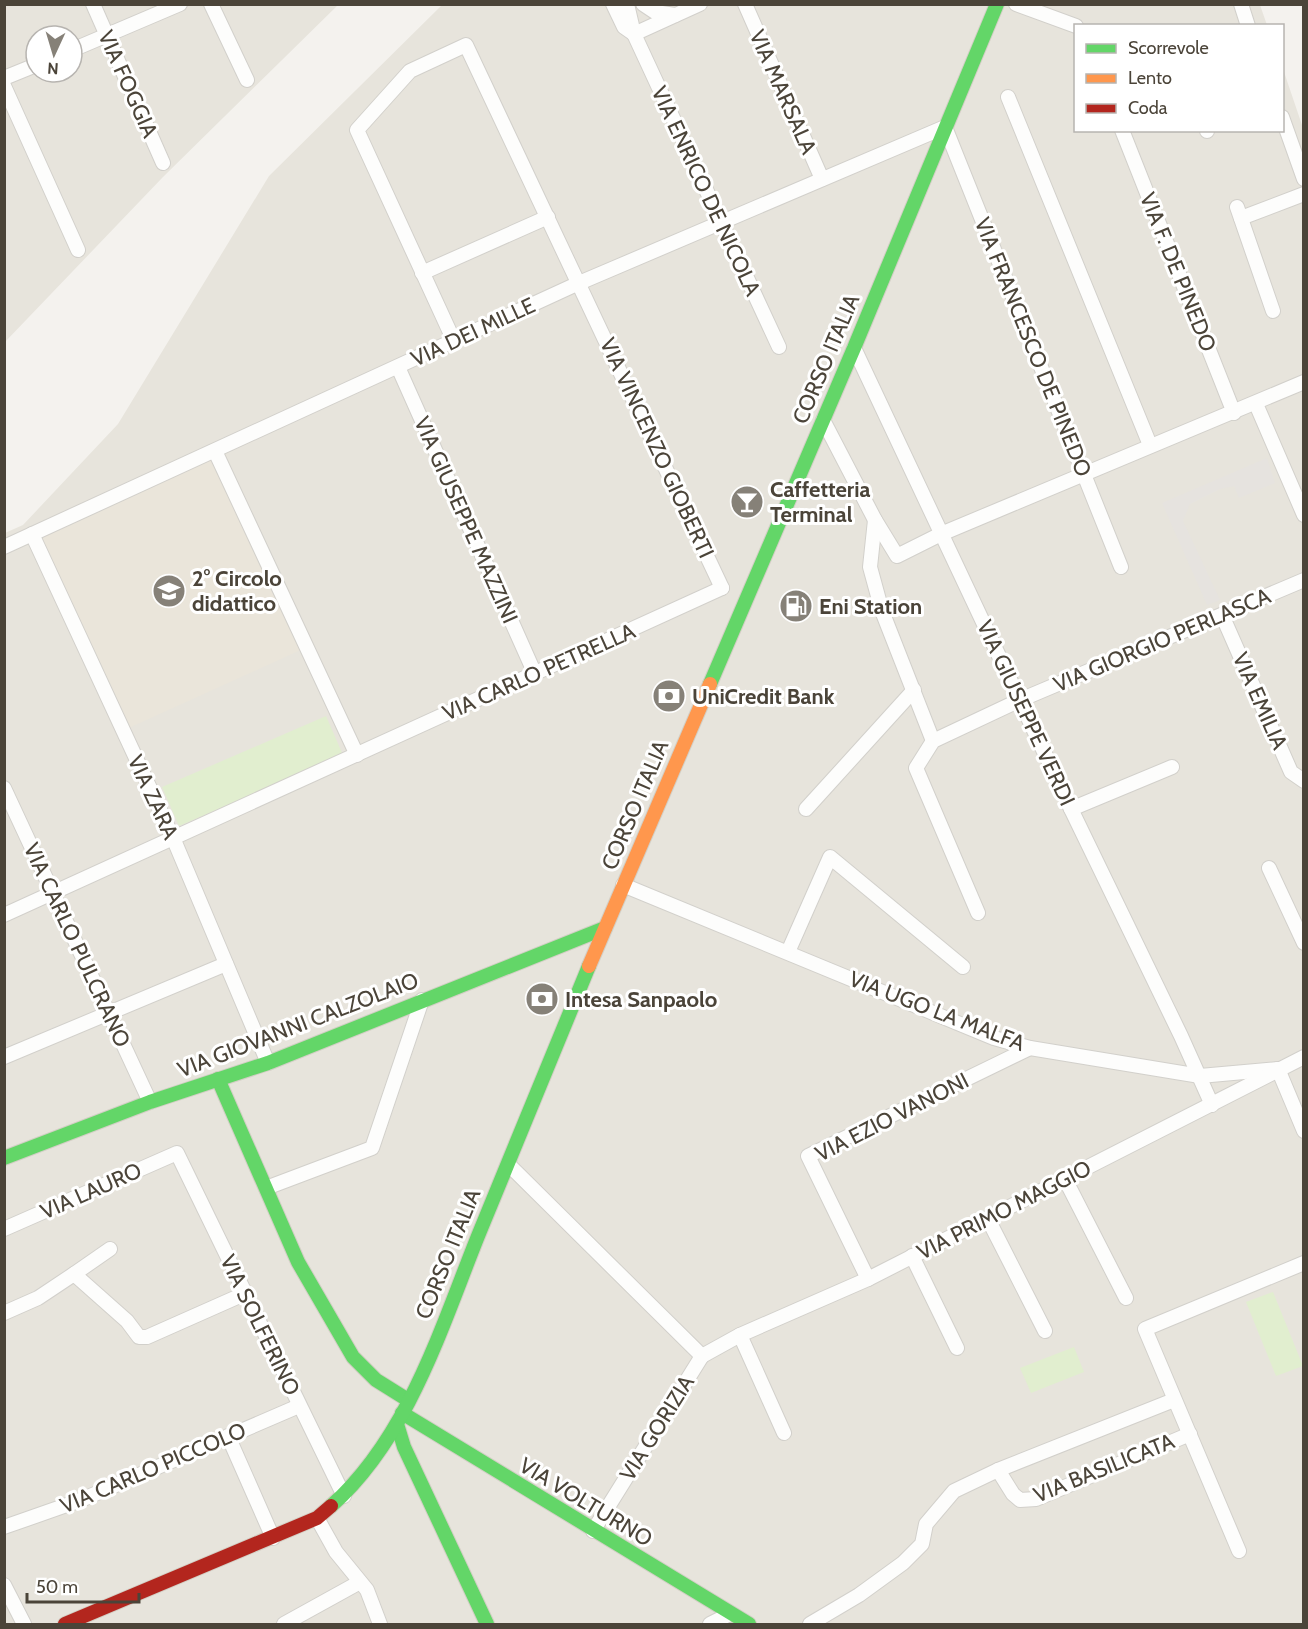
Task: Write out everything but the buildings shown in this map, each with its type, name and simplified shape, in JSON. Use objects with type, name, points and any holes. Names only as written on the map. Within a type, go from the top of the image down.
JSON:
[{"type":"main road","name":"CORSO ITALIA","points":[[65,1624],[317,1518],[344,1497],[362,1476],[403,1413],[623,885],[854,348],[997,4]]},
{"type":"main road","name":"VIA GIOVANNI CALZOLAIO","points":[[4,1158],[150,1102],[268,1063],[605,928]]},
{"type":"main road","name":"VIA VOLTURNO","points":[[218,1079],[298,1262],[352,1357],[376,1380],[403,1413],[593,1531],[749,1624]]},
{"type":"main road","points":[[403,1413],[404,1448],[487,1624]]},
{"type":"street","name":"VIA FOGGIA","points":[[93,4],[163,163]]},
{"type":"street","points":[[84,45],[180,4]]},
{"type":"street","points":[[211,4],[247,80]]},
{"type":"street","name":"VIA ENRICO DE NICOLA","points":[[613,4],[624,27],[634,34]]},
{"type":"street","name":"VIA ENRICO DE NICOLA","points":[[627,4],[634,34],[779,347]]},
{"type":"street","points":[[643,4],[655,12],[677,15]]},
{"type":"street","points":[[634,34],[699,4]]},
{"type":"street","name":"VIA MARSALA","points":[[745,4],[822,179]]},
{"type":"street","points":[[1016,4],[1074,25]]},
{"type":"street","points":[[1241,4],[1247,24]]},
{"type":"street","name":"VIA VINCENZO GIOBERTI","points":[[423,273],[357,130],[410,71],[466,45],[722,588]]},
{"type":"street","points":[[4,78],[24,70]]},
{"type":"street","points":[[4,86],[78,250]]},
{"type":"street","points":[[1008,97],[1150,445]]},
{"type":"street","points":[[1284,123],[1304,179]]},
{"type":"street","name":"VIA DEI MILLE","points":[[4,547],[579,283],[945,128]]},
{"type":"street","name":"VIA FRANCESCO DE PINEDO","points":[[945,128],[1121,567]]},
{"type":"street","name":"VIA F. DE PINEDO","points":[[1123,132],[1234,413]]},
{"type":"street","points":[[1273,311],[1239,212],[1304,194]]},
{"type":"street","points":[[453,341],[423,273],[548,217]]},
{"type":"street","name":"VIA GIUSEPPE VERDI","points":[[854,348],[940,534],[1200,1076]]},
{"type":"street","name":"VIA GIUSEPPE MAZZINI","points":[[398,367],[535,674]]},
{"type":"street","points":[[823,420],[875,520],[897,556],[940,534],[1150,445],[1256,404],[1304,382]]},
{"type":"street","points":[[1256,404],[1304,515]]},
{"type":"street","points":[[215,452],[357,755]]},
{"type":"street","points":[[875,520],[870,567],[882,611],[933,741],[916,768],[978,913]]},
{"type":"street","name":"VIA ZARA","points":[[32,534],[174,840],[268,1063]]},
{"type":"street","name":"VIA GIORGIO PERLASCA","points":[[933,741],[1020,700],[1304,580]]},
{"type":"street","points":[[722,588],[748,594]]},
{"type":"street","name":"VIA CARLO PETRELLA","points":[[174,840],[722,588]]},
{"type":"street","name":"VIA EMILIA","points":[[1222,615],[1291,772],[1304,781]]},
{"type":"street","points":[[806,809],[914,690]]},
{"type":"street","points":[[1071,809],[1172,768]]},
{"type":"street","name":"VIA CARLO PULCRANO","points":[[4,788],[150,1102]]},
{"type":"street","points":[[4,915],[174,840]]},
{"type":"street","points":[[788,952],[830,857],[963,967]]},
{"type":"street","points":[[1269,868],[1304,944]]},
{"type":"street","name":"VIA UGO LA MALFA","points":[[623,885],[994,1038],[1030,1048],[1200,1076],[1278,1069]]},
{"type":"street","points":[[4,1057],[226,964]]},
{"type":"street","points":[[266,1188],[372,1148],[422,1000]]},
{"type":"street","name":"VIA EZIO VANONI","points":[[868,1279],[808,1156],[1030,1048]]},
{"type":"street","name":"VIA PRIMO MAGGIO","points":[[702,1356],[740,1335],[868,1279],[988,1220],[1304,1057]]},
{"type":"street","points":[[1278,1069],[1304,1131]]},
{"type":"street","points":[[1200,1076],[1212,1105]]},
{"type":"street","name":"VIA LAURO","points":[[4,1229],[177,1153]]},
{"type":"street","name":"VIA SOLFERINO","points":[[177,1153],[344,1497]]},
{"type":"street","points":[[508,1164],[702,1356]]},
{"type":"street","points":[[1065,1179],[1126,1298]]},
{"type":"street","points":[[988,1220],[1045,1331]]},
{"type":"street","points":[[4,1313],[38,1298],[110,1249]]},
{"type":"street","points":[[912,1256],[957,1348]]},
{"type":"street","name":"VIA BASILICATA","points":[[1239,1551],[1145,1329],[1304,1263]]},
{"type":"street","points":[[74,1274],[127,1321],[139,1337],[147,1337],[244,1294]]},
{"type":"street","points":[[740,1335],[784,1433]]},
{"type":"street","name":"VIA GORIZIA","points":[[593,1531],[702,1356]]},
{"type":"street","name":"VIA BASILICATA","points":[[810,1624],[859,1595],[903,1563],[922,1544],[926,1524],[954,1491],[998,1470],[1174,1400]]},
{"type":"street","name":"VIA CARLO PICCOLO","points":[[4,1527],[81,1500],[299,1406]]},
{"type":"street","name":"VIA BASILICATA","points":[[998,1470],[1013,1494],[1020,1500],[1035,1499],[1190,1434]]},
{"type":"street","points":[[228,1436],[273,1538]]},
{"type":"street","points":[[317,1518],[336,1552],[367,1590],[380,1624]]},
{"type":"street","points":[[284,1624],[360,1582]]},
{"type":"street","points":[[4,1585],[24,1624]]},
{"type":"street","points":[[710,1624],[730,1614]]},
{"type":"shaded area","points":[[5,5],[338,5],[163,177],[5,342]]},
{"type":"shaded area","points":[[442,5],[1260,5],[1267,24],[1074,24],[1074,132],[1284,132],[1284,72],[1303,128],[1303,1624],[5,1624],[5,533],[23,525],[118,424],[269,176]]},
{"type":"shaded area","name":"2° Circolo didattico","points":[[215,451],[305,648],[122,731],[32,534]]},
{"type":"shaded area","points":[[1267,458],[1275,483],[1239,498],[1234,486],[1220,489],[1190,504],[1183,521],[1220,600],[1207,605],[1162,503]]},
{"type":"green space","points":[[326,716],[343,755],[179,826],[162,787]]},
{"type":"green space","points":[[1273,1292],[1303,1366],[1276,1376],[1246,1302]]},
{"type":"green space","points":[[1074,1347],[1084,1372],[1031,1393],[1020,1368]]},
{"type":"traffic: fast","points":[[710,684],[854,348],[997,4]]},
{"type":"traffic: fast","points":[[4,1158],[150,1102],[268,1063],[605,928]]},
{"type":"traffic: fast","points":[[331,1506],[358,1479],[381,1448],[420,1380],[589,966]]},
{"type":"traffic: fast","points":[[218,1079],[298,1262],[353,1357],[376,1380],[408,1400]]},
{"type":"traffic: fast","points":[[402,1413],[749,1624]]},
{"type":"traffic: fast","points":[[397,1424],[404,1447],[487,1624]]},
{"type":"traffic: slow","points":[[589,966],[710,684]]},
{"type":"traffic: jam","points":[[65,1624],[317,1518],[331,1506]]},
{"type":"place","name":"Caffetteria Terminal","points":[[747,502]]},
{"type":"place","name":"2° Circolo didattico","points":[[169,591]]},
{"type":"place","name":"Eni Station","points":[[796,606]]},
{"type":"place","name":"UniCredit Bank","points":[[669,696]]},
{"type":"place","name":"Intesa Sanpaolo","points":[[542,999]]}]
